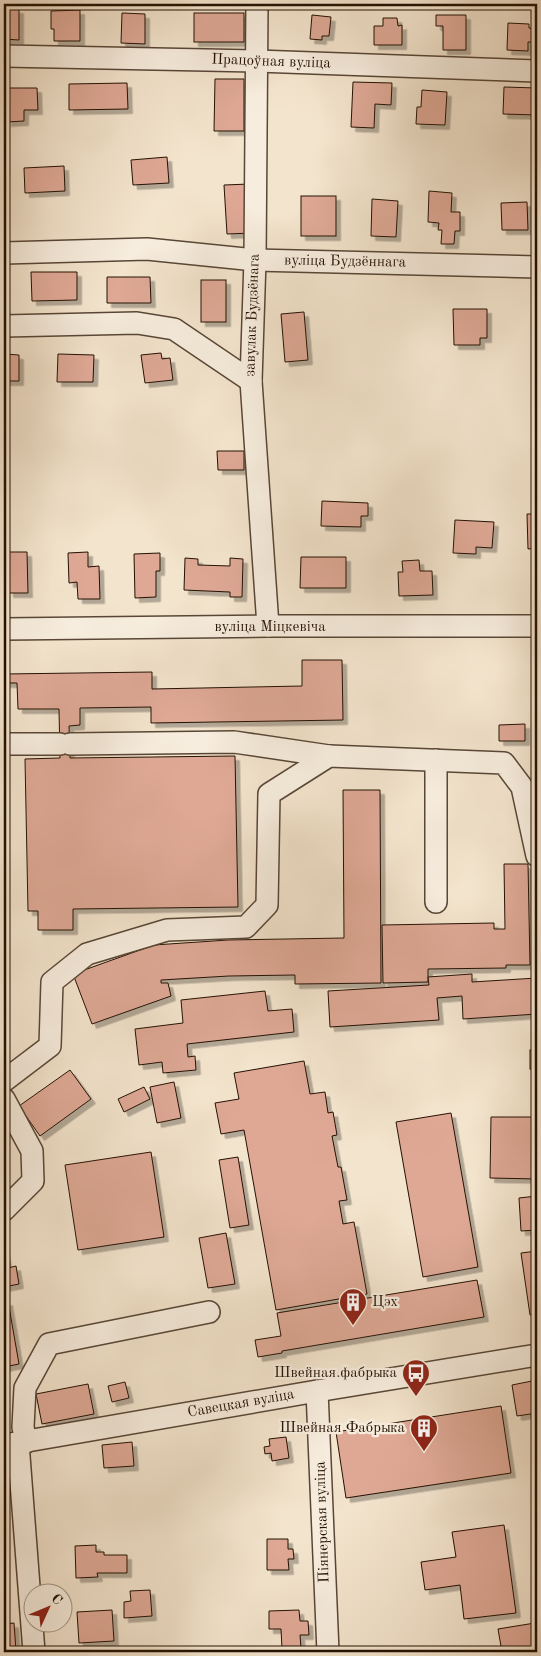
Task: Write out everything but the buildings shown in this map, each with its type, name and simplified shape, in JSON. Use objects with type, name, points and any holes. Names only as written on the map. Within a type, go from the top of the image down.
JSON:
[{"type":"street","name":"завулак Будзёнага","points":[[257,4],[255,260],[251,381],[268,626]]},
{"type":"street","name":"Працоўная вуліца","points":[[4,56],[257,61],[537,71]]},
{"type":"street","name":"вуліца Будзённага","points":[[4,253],[146,249],[255,260],[537,267]]},
{"type":"street","points":[[4,326],[137,323],[174,329],[251,381]]},
{"type":"street","name":"вуліца Міцкевіча","points":[[4,629],[268,626],[537,626]]},
{"type":"street","points":[[4,744],[234,742],[329,756],[504,763],[522,787],[537,851]]},
{"type":"street","points":[[4,1081],[50,1046],[52,982],[87,954],[167,930],[246,926],[267,906],[269,794],[329,756]]},
{"type":"street","points":[[436,760],[436,902]]},
{"type":"street","points":[[4,1099],[32,1151],[33,1181],[4,1210]]},
{"type":"street","points":[[34,1652],[16,1443],[23,1427],[25,1388],[49,1344],[209,1312]]},
{"type":"street","name":"Савецкая вуліца","points":[[16,1443],[537,1355]]},
{"type":"street","name":"Піянерская вуліца","points":[[317,1391],[328,1652]]},
{"type":"place","name":"Цэх","points":[[353,1326]]},
{"type":"place","name":"Швейная фабрыка","points":[[416,1397]]},
{"type":"place","name":"Швейная Фабрыка","points":[[424,1452]]}]
